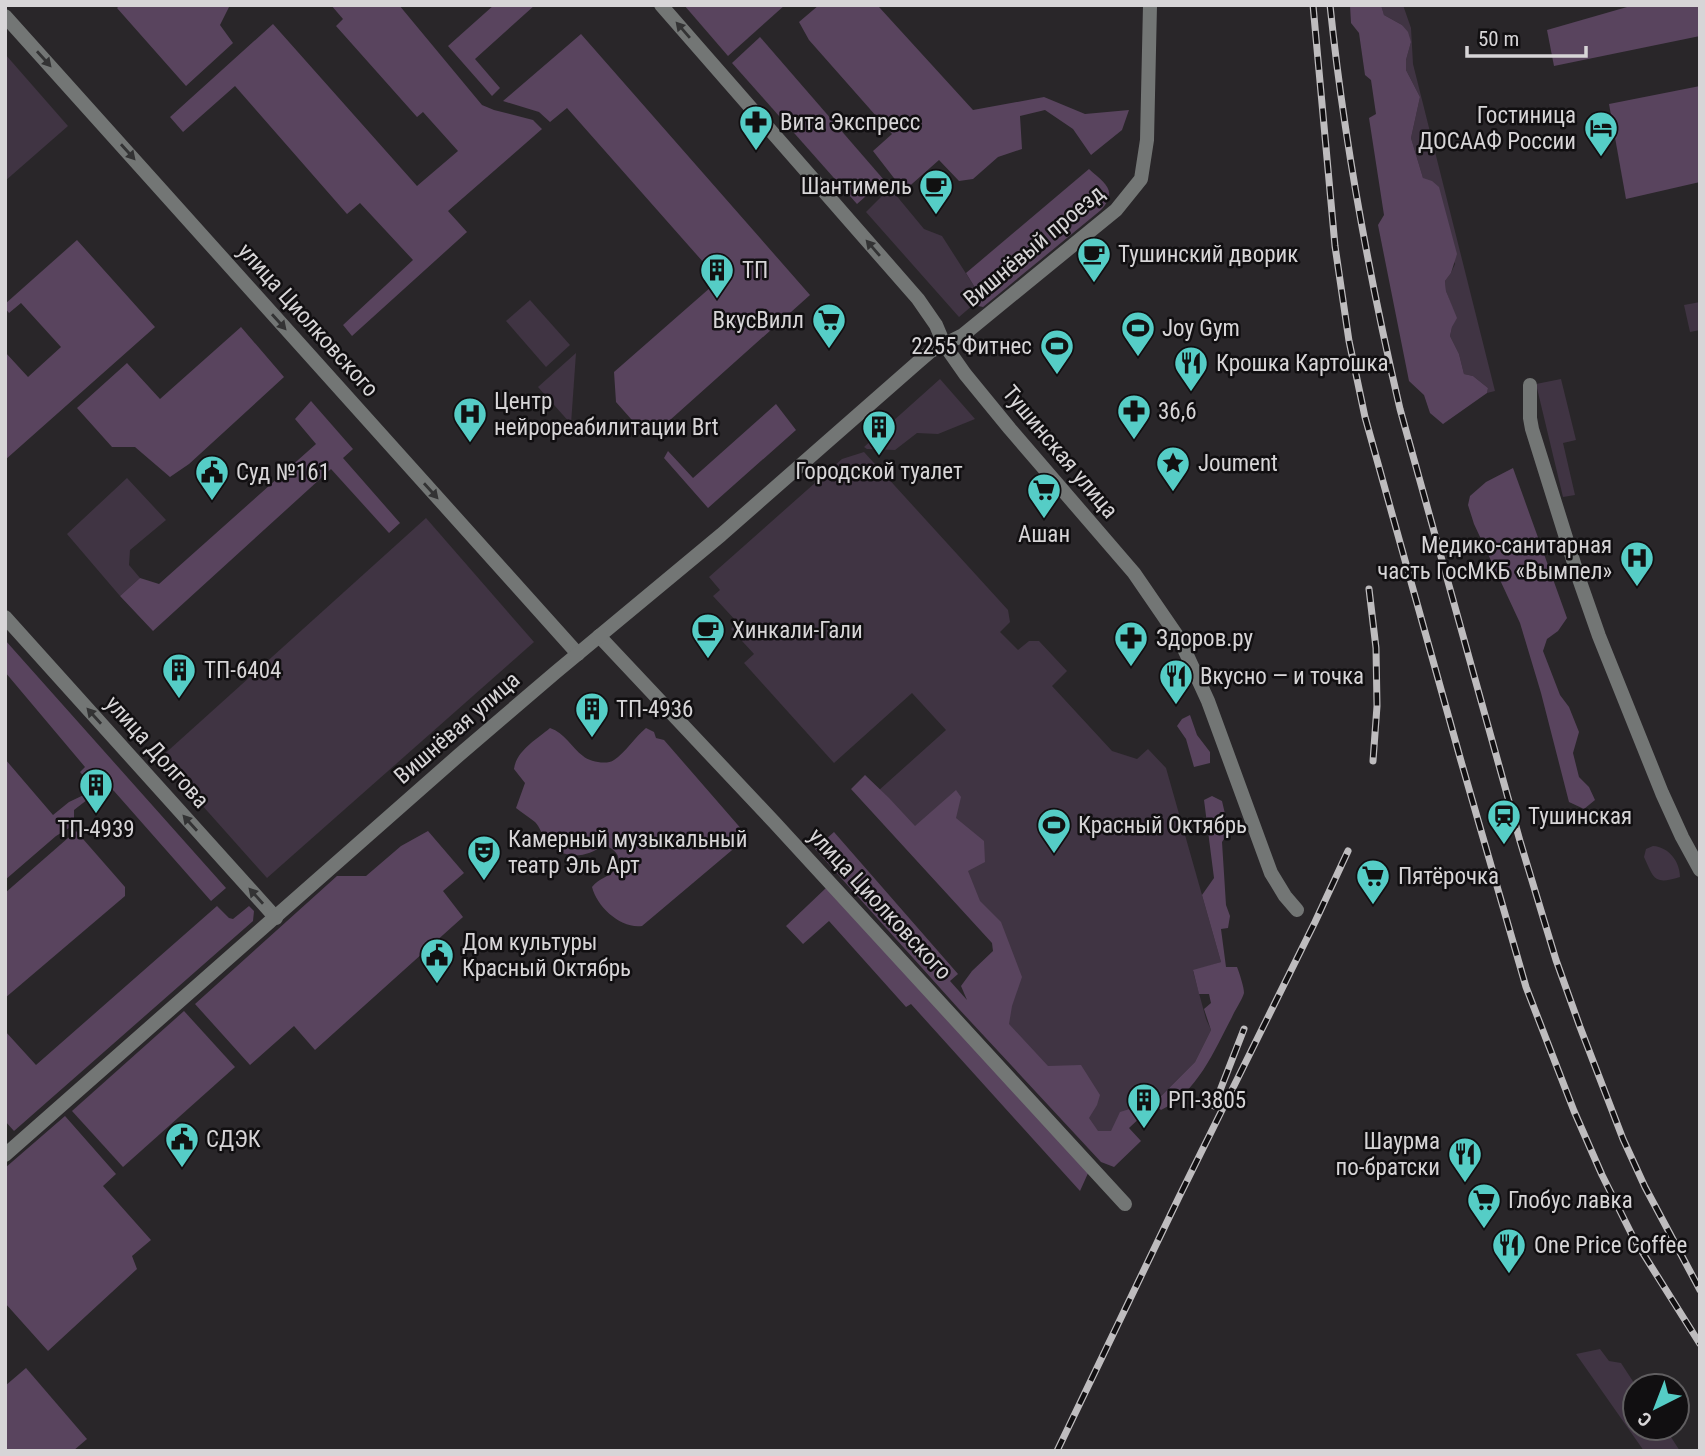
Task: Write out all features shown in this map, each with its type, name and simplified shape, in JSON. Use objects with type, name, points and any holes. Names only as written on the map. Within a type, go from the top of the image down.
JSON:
[{"type":"street","name":"Тушинская улица","points":[[661,5],[918,299],[962,370],[1134,573],[1180,640],[1208,701],[1270,873],[1297,910]]},
{"type":"street","name":"Вишнёвый проезд","points":[[944,344],[963,335],[1116,210],[1141,179],[1147,140],[1150,5]]},
{"type":"street","name":"улица Циолковского","points":[[5,16],[578,654]]},
{"type":"street","name":"Вишнёвая улица","points":[[5,1155],[454,760],[721,536],[931,351],[944,344]]},
{"type":"street","points":[[1530,385],[1532,429],[1577,576],[1662,793],[1700,870]]},
{"type":"street","name":"улица Долгова","points":[[5,618],[276,918]]},
{"type":"street","name":"улица Циолковского","points":[[599,636],[1125,1204]]},
{"type":"shaded area","points":[[120,5],[230,5],[220,25],[233,43],[186,86],[117,8]]},
{"type":"shaded area","points":[[331,5],[399,5],[482,105],[533,120],[542,129],[448,211],[467,232],[352,336],[343,325],[413,260],[360,203],[347,214],[235,86],[183,132],[170,117],[273,24],[417,186],[458,151],[423,112],[417,117],[336,26],[343,19]]},
{"type":"shaded area","points":[[494,5],[535,5],[475,59],[500,88],[492,96],[448,46]]},
{"type":"shaded area","points":[[684,5],[785,5],[728,56]]},
{"type":"shaded area","points":[[819,5],[877,5],[973,110],[1044,97],[1085,114],[1129,110],[1122,130],[1091,155],[1073,129],[1045,110],[1020,116],[1022,149],[998,157],[973,179],[959,181],[939,160],[904,191],[873,151],[892,134],[809,40],[799,22]]},
{"type":"shaded area","points":[[1350,5],[1381,5],[1384,15],[1402,25],[1408,32],[1411,42],[1406,70],[1420,97],[1411,138],[1423,178],[1439,187],[1457,254],[1451,273],[1445,281],[1446,291],[1457,318],[1450,336],[1459,354],[1464,374],[1473,376],[1488,388],[1487,393],[1443,424],[1430,413],[1424,395],[1409,381],[1378,225],[1384,215],[1369,118],[1376,114],[1371,80],[1365,75],[1359,33],[1351,23]]},
{"type":"shaded area","points":[[1381,5],[1403,5],[1411,28],[1413,64],[1495,391],[1487,393],[1488,388],[1473,376],[1464,374],[1459,354],[1450,336],[1456,318],[1445,281],[1455,264],[1411,138],[1420,97],[1406,70],[1411,42],[1402,25],[1384,15]]},
{"type":"shaded area","points":[[1634,5],[1700,5],[1700,36],[1554,66],[1547,30]]},
{"type":"shaded area","points":[[581,34],[810,295],[660,429],[646,436],[616,402],[614,372],[719,280],[567,108],[550,122],[539,112],[503,101]]},
{"type":"shaded area","points":[[760,37],[884,180],[857,204],[732,63]]},
{"type":"shaded area","points":[[5,54],[68,126],[5,181]]},
{"type":"shaded area","points":[[1700,86],[1700,182],[1626,199],[1609,104]]},
{"type":"shaded area","points":[[1089,169],[1104,183],[1109,192],[1101,210],[983,307],[973,305],[974,286],[966,273]]},
{"type":"shaded area","points":[[890,188],[924,229],[942,236],[974,286],[973,305],[959,317],[866,212]]},
{"type":"shaded area","points":[[77,240],[155,327],[5,460],[5,352],[28,377],[61,347],[21,303],[9,313],[5,304]]},
{"type":"shaded area","points":[[530,300],[570,345],[546,367],[506,321]]},
{"type":"shaded area","points":[[1700,302],[1700,330],[1690,332],[1684,305]]},
{"type":"shaded area","points":[[241,327],[284,377],[189,464],[170,477],[135,447],[112,447],[77,408],[127,363],[160,399]]},
{"type":"shaded area","points":[[576,353],[571,424],[538,387]]},
{"type":"shaded area","points":[[940,379],[975,419],[938,434],[917,433],[895,450],[864,447]]},
{"type":"shaded area","points":[[1561,379],[1576,440],[1563,443],[1575,495],[1563,497],[1536,384]]},
{"type":"shaded area","points":[[311,401],[353,449],[343,458],[400,523],[389,533],[331,469],[153,631],[120,596],[140,578],[159,584],[316,444],[295,419]]},
{"type":"shaded area","points":[[776,404],[796,430],[708,508],[664,458],[668,451],[693,478]]},
{"type":"shaded area","name":"Красный Октябрь","points":[[864,452],[1008,610],[1010,622],[1000,632],[1018,650],[1029,641],[1039,641],[1067,671],[1052,686],[1112,751],[1137,759],[1148,749],[1166,768],[1221,962],[1193,971],[1211,1030],[1195,1062],[1104,1152],[969,1003],[1013,962],[868,800],[946,730],[912,693],[834,763],[744,663],[754,654],[731,629],[737,622],[713,596],[720,590],[709,577],[842,459]]},
{"type":"shaded area","points":[[1513,468],[1567,618],[1558,631],[1547,639],[1543,651],[1560,695],[1569,707],[1579,732],[1573,753],[1579,777],[1589,787],[1595,800],[1584,809],[1569,802],[1520,623],[1474,524],[1468,505],[1470,496],[1486,482]]},
{"type":"shaded area","points":[[127,478],[166,520],[130,550],[129,565],[140,578],[120,596],[67,534]]},
{"type":"shaded area","points":[[426,518],[534,642],[267,878],[160,758]]},
{"type":"shaded area","points":[[5,640],[226,888],[211,901],[114,791],[100,779],[85,778],[80,772],[85,767],[5,672]]},
{"type":"shaded area","points":[[1190,715],[1197,735],[1210,752],[1210,763],[1194,767],[1186,739],[1177,726],[1182,719]]},
{"type":"shaded area","points":[[550,728],[560,733],[586,758],[603,763],[618,757],[646,728],[654,732],[656,738],[664,740],[743,831],[744,840],[642,926],[618,920],[604,909],[592,887],[615,870],[619,861],[617,854],[603,845],[582,855],[560,852],[547,841],[535,822],[516,808],[525,783],[514,769],[516,763],[528,746]]},
{"type":"shaded area","points":[[5,759],[53,815],[69,802],[90,792],[92,796],[74,810],[74,825],[56,836],[5,880]]},
{"type":"shaded area","points":[[865,775],[915,826],[956,790],[961,797],[956,818],[984,841],[985,862],[968,871],[980,901],[1001,922],[1022,977],[1009,1024],[1048,1066],[1081,1065],[1100,1095],[1089,1118],[1098,1131],[1111,1131],[1120,1112],[1133,1108],[1144,1114],[1129,1128],[1141,1141],[1114,1167],[1101,1162],[815,849],[834,832],[958,974],[950,981],[967,1000],[961,986],[993,951],[992,943],[851,789]]},
{"type":"shaded area","points":[[1212,796],[1222,801],[1229,831],[1222,842],[1226,905],[1230,916],[1228,928],[1221,929],[1226,967],[1237,967],[1244,993],[1195,1082],[1174,1103],[1161,1110],[1156,1106],[1156,1101],[1195,1062],[1211,1030],[1204,1009],[1211,1003],[1209,994],[1199,994],[1193,970],[1221,962],[1202,895],[1214,878],[1204,800]]},
{"type":"shaded area","points":[[76,831],[125,887],[125,896],[5,998],[5,893]]},
{"type":"shaded area","points":[[428,831],[464,873],[443,891],[463,917],[315,1050],[294,1026],[250,1065],[195,1004],[337,876],[366,876],[401,846]]},
{"type":"shaded area","points":[[1653,846],[1669,852],[1678,866],[1680,877],[1660,880],[1653,875],[1644,857],[1646,849]]},
{"type":"shaded area","points":[[827,887],[1089,1171],[1080,1191],[911,1004],[906,1007],[829,921],[803,944],[786,926]]},
{"type":"shaded area","points":[[217,906],[233,919],[249,906],[254,911],[253,921],[14,1131],[5,1121],[5,1031],[36,1065]]},
{"type":"shaded area","points":[[184,1011],[235,1067],[123,1167],[72,1111]]},
{"type":"shaded area","points":[[65,1116],[116,1174],[103,1186],[151,1240],[132,1256],[137,1269],[48,1351],[5,1303],[5,1168]]},
{"type":"shaded area","points":[[1600,1349],[1609,1361],[1621,1363],[1627,1372],[1621,1372],[1621,1418],[1576,1354]]},
{"type":"shaded area","points":[[26,1368],[87,1439],[73,1451],[5,1451],[5,1386]]},
{"type":"shaded area","points":[[1638,1442],[1674,1442],[1680,1451],[1644,1451]]},
{"type":"railway","points":[[1313,5],[1335,246],[1349,341],[1365,417],[1526,987],[1602,1175],[1634,1239],[1700,1344]]},
{"type":"railway","points":[[1330,5],[1342,107],[1359,208],[1400,409],[1520,841],[1556,960],[1623,1139],[1645,1187],[1700,1290]]},
{"type":"railway","points":[[1369,589],[1376,648],[1377,706],[1373,761]]},
{"type":"railway","points":[[1057,1451],[1348,851]]},
{"type":"railway","points":[[1214,1106],[1244,1029]]},
{"type":"place","name":"Вита Экспресс","points":[[756,152]]},
{"type":"place","name":"Гостиница ДОСААФ России","points":[[1601,158]]},
{"type":"place","name":"Шантимель","points":[[936,216]]},
{"type":"place","name":"Тушинский дворик","points":[[1094,284]]},
{"type":"place","name":"ТП","points":[[717,300]]},
{"type":"place","name":"ВкусВилл","points":[[829,350]]},
{"type":"place","name":"Joy Gym","points":[[1138,358]]},
{"type":"place","name":"2255 Фитнес","points":[[1057,376]]},
{"type":"place","name":"Крошка Картошка","points":[[1191,393]]},
{"type":"place","name":"36,6","points":[[1134,441]]},
{"type":"place","name":"Центр нейрореабилитации Brt","points":[[470,444]]},
{"type":"place","name":"Городской туалет","points":[[879,457]]},
{"type":"place","name":"Joument","points":[[1173,493]]},
{"type":"place","name":"Суд №161","points":[[212,502]]},
{"type":"place","name":"Ашан","points":[[1044,520]]},
{"type":"place","name":"Медико-санитарная часть ГосМКБ «Вымпел»","points":[[1637,588]]},
{"type":"place","name":"Хинкали-Гали","points":[[708,660]]},
{"type":"place","name":"Здоров.ру","points":[[1131,668]]},
{"type":"place","name":"ТП-6404","points":[[179,700]]},
{"type":"place","name":"Вкусно — и точка","points":[[1176,706]]},
{"type":"place","name":"ТП-4936","points":[[592,739]]},
{"type":"place","name":"ТП-4939","points":[[96,815]]},
{"type":"place","name":"Тушинская","points":[[1504,846]]},
{"type":"place","name":"Красный Октябрь","points":[[1054,855]]},
{"type":"place","name":"Камерный музыкальный театр Эль Арт","points":[[484,882]]},
{"type":"place","name":"Пятёрочка","points":[[1373,906]]},
{"type":"place","name":"Дом культуры Красный Октябрь","points":[[437,985]]},
{"type":"place","name":"РП-3805","points":[[1144,1130]]},
{"type":"place","name":"СДЭК","points":[[182,1169]]},
{"type":"place","name":"Шаурма по-братски","points":[[1465,1184]]},
{"type":"place","name":"Глобус лавка","points":[[1484,1230]]},
{"type":"place","name":"One Price Coffee","points":[[1509,1275]]}]
